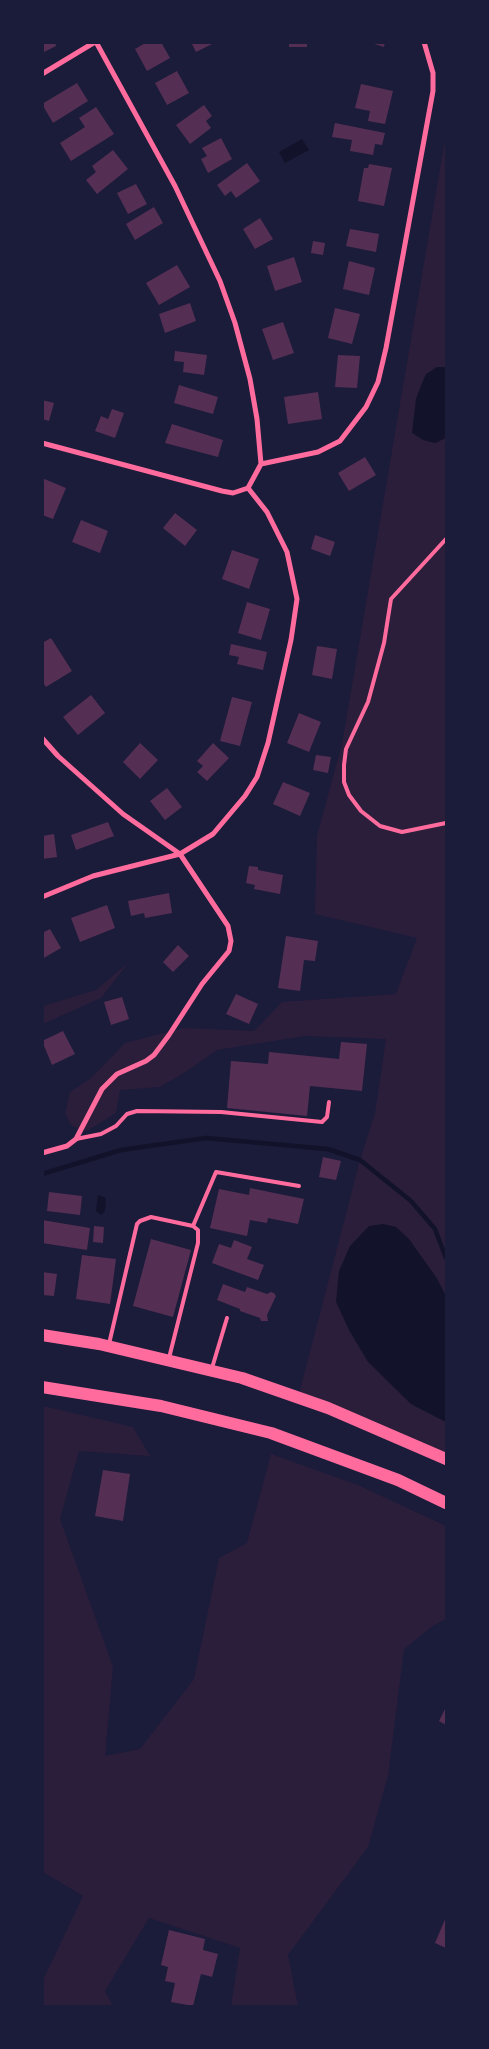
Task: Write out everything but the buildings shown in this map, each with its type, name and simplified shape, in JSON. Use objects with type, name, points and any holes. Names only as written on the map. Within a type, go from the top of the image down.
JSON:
[{"type":"main road","points":[[42,1335],[109,1346],[242,1378],[328,1408],[446,1459]]},
{"type":"main road","points":[[42,1387],[161,1406],[272,1433],[398,1480],[446,1503]]},
{"type":"street","points":[[42,74],[96,42],[171,177],[220,281],[235,323],[250,379],[257,420],[260,464],[248,488],[233,493],[42,443]]},
{"type":"street","points":[[260,464],[318,452],[340,441],[366,407],[378,382],[386,348],[433,91],[433,73],[424,42]]},
{"type":"street","points":[[42,897],[93,876],[180,854],[213,834],[245,796],[257,777],[268,743],[291,640],[297,599],[287,552],[267,512],[248,488]]},
{"type":"street","points":[[42,738],[58,756],[123,814],[180,854],[228,926],[231,941],[229,951],[202,984],[170,1035],[154,1055],[146,1062],[117,1074],[102,1089],[76,1139],[67,1146],[42,1153]]},
{"type":"lane","points":[[446,539],[391,600],[384,643],[368,702],[346,749],[344,765],[344,782],[349,796],[360,811],[380,826],[402,832],[446,823]]},
{"type":"lane","points":[[76,1139],[101,1134],[116,1126],[128,1114],[137,1111],[221,1112],[322,1122],[327,1117],[329,1102]]},
{"type":"lane","points":[[193,1226],[216,1172],[299,1186]]},
{"type":"lane","points":[[109,1346],[137,1224],[151,1217],[193,1226],[198,1230],[198,1243],[169,1360]]},
{"type":"lane","points":[[211,1370],[227,1318]]},
{"type":"shaded area","points":[[446,134],[446,1296],[436,1277],[411,1404],[446,1422],[446,1459],[299,1394],[360,1160],[375,1113],[386,1039],[305,1036],[217,1050],[160,1087],[120,1090],[116,1113],[87,1131],[72,1126],[65,1114],[70,1092],[91,1078],[125,1043],[183,1028],[254,1031],[282,1002],[396,994],[417,938],[315,914],[317,836],[342,744]]},
{"type":"shaded area","points":[[302,139],[309,150],[285,163],[279,152]]},
{"type":"shaded area","points":[[437,367],[446,367],[446,438],[435,443],[423,440],[412,433],[416,399],[422,383],[426,374]]},
{"type":"shaded area","points":[[129,962],[101,998],[43,1024],[43,1006],[96,990]]},
{"type":"shaded area","points":[[98,1195],[106,1198],[105,1211],[101,1215],[96,1211]]},
{"type":"shaded area","points":[[383,1224],[396,1227],[409,1239],[436,1277],[446,1296],[446,1422],[411,1404],[368,1362],[349,1330],[336,1302],[339,1271],[350,1246],[369,1226]]},
{"type":"shaded area","points":[[43,1406],[133,1427],[150,1456],[79,1451],[60,1519],[113,1667],[105,1756],[140,1749],[194,1679],[219,1558],[247,1543],[271,1454],[358,1485],[446,1526],[446,1619],[433,1626],[404,1649],[388,1776],[368,1847],[288,1955],[298,2006],[231,2006],[240,1948],[149,1918],[105,1991],[113,2006],[43,2006],[43,1980],[83,1896],[43,1872]]},
{"type":"waterway","points":[[42,1174],[121,1150],[206,1138],[328,1149],[360,1160],[411,1201],[435,1229],[446,1258]]}]
